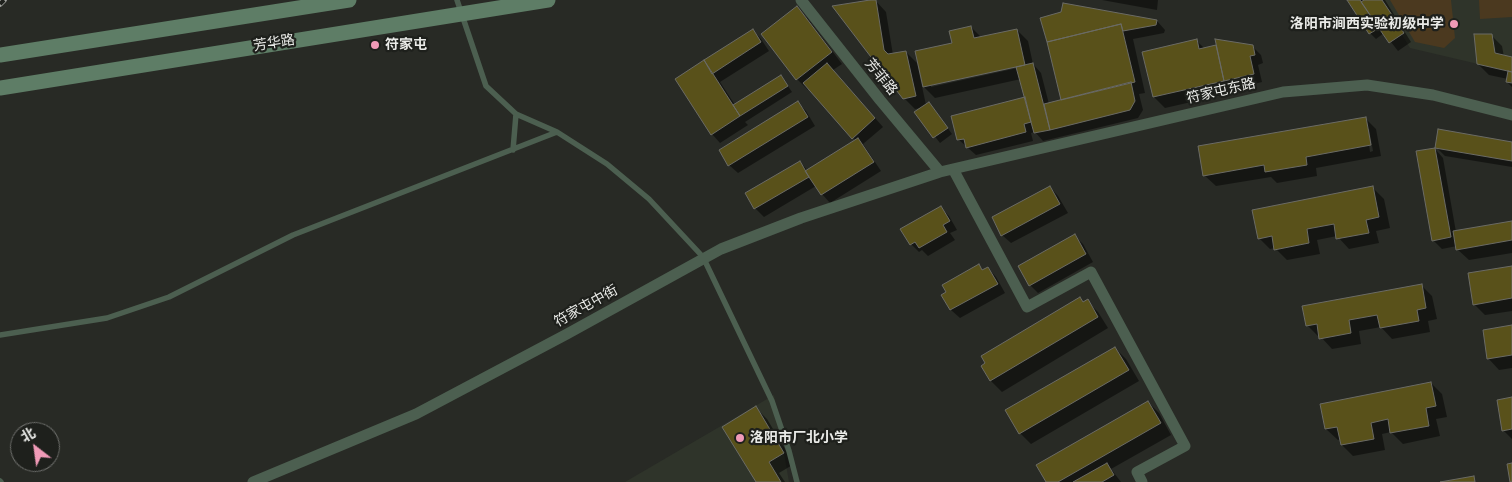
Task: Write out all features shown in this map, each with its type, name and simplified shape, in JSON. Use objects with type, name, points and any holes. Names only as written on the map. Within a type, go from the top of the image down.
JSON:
[{"type":"main road","points":[[0,56],[349,0]]},
{"type":"main road","name":"芳华路","points":[[0,88],[459,7],[548,0]]},
{"type":"street","name":"芳菲路","points":[[801,0],[940,172]]},
{"type":"street","name":"符家屯东路","points":[[940,172],[1283,92],[1367,85],[1433,95],[1512,115]]},
{"type":"street","points":[[953,169],[1027,307],[1091,272],[1185,446],[1137,472],[1142,482]]},
{"type":"street","name":"符家屯中街","points":[[254,482],[416,414],[721,249],[801,218],[940,172]]},
{"type":"lane","points":[[459,7],[486,86],[516,114],[557,132],[607,164],[649,199],[704,258],[772,401],[797,482]]},
{"type":"lane","points":[[513,150],[516,114]]},
{"type":"lane","points":[[0,334],[107,318],[169,297],[293,235],[557,132]]},
{"type":"shaded area","name":"洛阳市涧西实验初级中学","points":[[1381,0],[1512,0],[1512,72],[1410,48]]},
{"type":"shaded area","points":[[1390,0],[1451,0],[1455,38],[1444,48],[1415,42]]},
{"type":"shaded area","points":[[1479,0],[1512,0],[1512,17],[1480,19]]},
{"type":"shaded area","name":"洛阳市厂北小学","points":[[774,395],[789,482],[625,482]]},
{"type":"building","points":[[876,0],[884,50],[888,54],[906,51],[916,96],[903,99],[832,6]]},
{"type":"building","points":[[1347,0],[1360,0],[1379,28],[1369,34]]},
{"type":"building","points":[[1364,0],[1382,0],[1404,33],[1389,43],[1361,2]]},
{"type":"building","points":[[1063,3],[1157,20],[1156,25],[1123,31],[1121,24],[1047,42],[1040,18],[1061,12]]},
{"type":"building","points":[[797,6],[832,52],[796,80],[761,34]]},
{"type":"building","points":[[1121,24],[1135,82],[1061,100],[1047,42]]},
{"type":"building","points":[[971,26],[974,38],[1017,29],[1025,65],[923,87],[915,51],[952,43],[949,31]]},
{"type":"building","points":[[753,29],[761,42],[712,74],[704,60]]},
{"type":"building","points":[[1474,34],[1492,34],[1495,53],[1512,57],[1512,72],[1477,64]]},
{"type":"building","points":[[1197,39],[1199,49],[1216,45],[1224,81],[1153,97],[1142,52]]},
{"type":"building","points":[[1215,39],[1253,45],[1255,55],[1250,56],[1254,74],[1224,81]]},
{"type":"building","points":[[704,60],[740,116],[711,135],[675,79]]},
{"type":"building","points":[[827,63],[875,118],[852,139],[803,83]]},
{"type":"building","points":[[1033,63],[1050,130],[1034,133],[1016,67]]},
{"type":"building","points":[[1508,71],[1512,72],[1512,83],[1506,82]]},
{"type":"building","points":[[781,75],[788,86],[740,116],[733,105]]},
{"type":"building","points":[[1131,82],[1135,101],[1130,110],[1050,130],[1044,104]]},
{"type":"building","points":[[1025,97],[1031,122],[1024,124],[1026,132],[966,148],[964,139],[957,140],[951,116]]},
{"type":"building","points":[[798,101],[808,117],[728,166],[719,150]]},
{"type":"building","points":[[929,102],[948,128],[933,138],[914,112]]},
{"type":"building","points":[[1366,117],[1371,145],[1306,157],[1307,165],[1265,172],[1264,165],[1203,176],[1198,146]]},
{"type":"building","points":[[1438,129],[1512,142],[1512,161],[1435,148]]},
{"type":"building","points":[[858,138],[874,162],[821,195],[805,171]]},
{"type":"building","points":[[1435,148],[1451,237],[1432,241],[1416,151]]},
{"type":"building","points":[[800,161],[809,177],[754,209],[745,193]]},
{"type":"building","points":[[1050,186],[1060,204],[1001,236],[992,217]]},
{"type":"building","points":[[1373,186],[1379,217],[1366,220],[1369,233],[1336,239],[1334,224],[1307,229],[1309,243],[1274,250],[1272,236],[1258,239],[1252,210]]},
{"type":"building","points":[[941,206],[950,221],[943,225],[947,232],[919,248],[915,242],[910,245],[900,229]]},
{"type":"building","points":[[1512,221],[1512,240],[1456,250],[1453,231]]},
{"type":"building","points":[[1075,234],[1086,254],[1029,286],[1018,266]]},
{"type":"building","points":[[979,264],[982,270],[988,267],[998,284],[950,310],[941,295],[946,292],[942,285]]},
{"type":"building","points":[[1512,266],[1512,298],[1473,305],[1468,273]]},
{"type":"building","points":[[1422,284],[1426,308],[1417,310],[1419,321],[1380,328],[1377,315],[1349,320],[1351,333],[1319,339],[1317,324],[1306,326],[1302,306]]},
{"type":"building","points":[[1080,297],[1083,302],[1088,299],[1098,317],[990,381],[981,366],[985,363],[981,356]]},
{"type":"building","points":[[1512,325],[1512,355],[1487,359],[1483,330]]},
{"type":"building","points":[[1115,347],[1129,370],[1019,434],[1005,410]]},
{"type":"building","points":[[1431,382],[1436,406],[1426,408],[1429,426],[1390,433],[1388,419],[1371,423],[1374,439],[1341,445],[1337,427],[1325,429],[1320,404]]},
{"type":"building","points":[[1512,397],[1512,429],[1502,431],[1497,400]]},
{"type":"building","points":[[1148,401],[1161,423],[1058,482],[1046,482],[1036,465]]},
{"type":"building","points":[[756,406],[784,453],[769,462],[781,482],[756,482],[722,427]]},
{"type":"building","points":[[1107,463],[1114,475],[1102,482],[1073,482]]},
{"type":"building","points":[[1512,463],[1512,482],[1510,482],[1507,464]]},
{"type":"building","points":[[1474,476],[1475,482],[1440,482]]},
{"type":"railway","points":[[0,4],[4,0]]},
{"type":"place","name":"洛阳市涧西实验初级中学","points":[[1454,24]]},
{"type":"place","name":"符家屯","points":[[375,45]]},
{"type":"place","name":"洛阳市厂北小学","points":[[740,438]]}]
